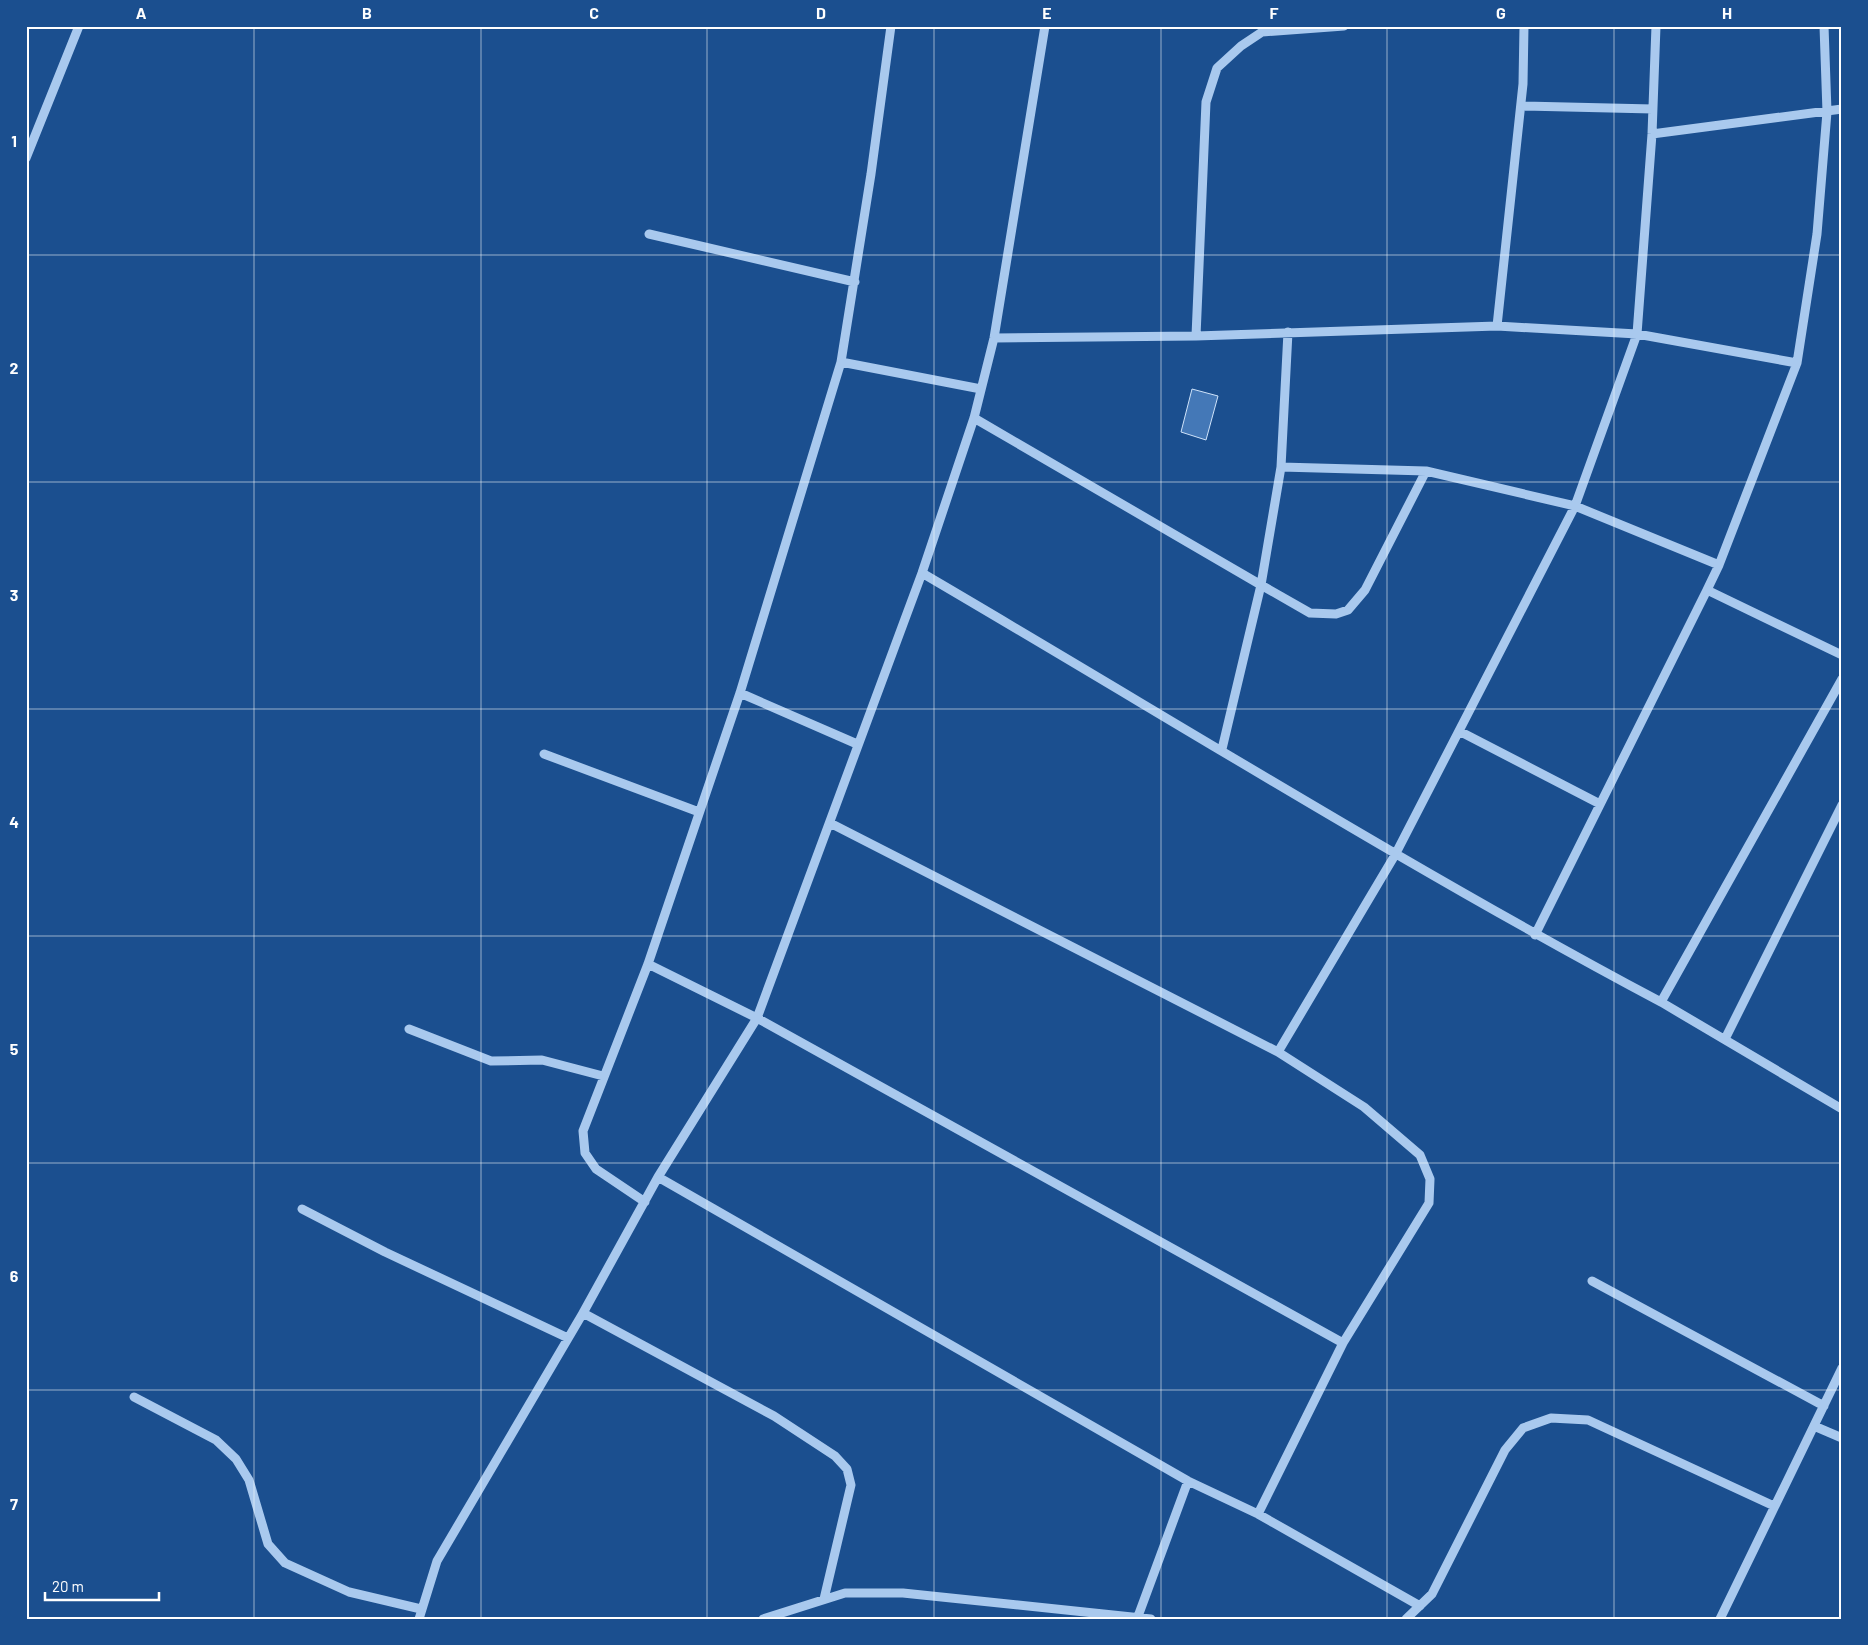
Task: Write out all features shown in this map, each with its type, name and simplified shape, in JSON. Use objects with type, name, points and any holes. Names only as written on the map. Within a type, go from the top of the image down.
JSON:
[{"type":"street","points":[[26,158],[79,26]]},
{"type":"street","points":[[645,1202],[596,1169],[585,1153],[583,1131],[648,964],[740,693],[841,362],[855,282],[891,26],[881,26]]},
{"type":"street","points":[[134,1396],[216,1440],[236,1459],[249,1480],[268,1544],[286,1563],[349,1592],[420,1614],[437,1561],[583,1313],[658,1177],[757,1018],[922,573],[974,418],[994,338],[1044,26]]},
{"type":"street","points":[[1196,336],[1206,102],[1217,68],[1241,46],[1262,32],[1344,26]]},
{"type":"street","points":[[1497,326],[1521,106],[1524,26]]},
{"type":"street","points":[[1278,1052],[1395,855],[1575,506],[1637,334],[1652,134],[1656,26]]},
{"type":"street","points":[[1535,935],[1719,565],[1797,363],[1818,234],[1827,112],[1824,26]]},
{"type":"street","points":[[1521,106],[1653,109]]},
{"type":"street","points":[[1652,134],[1842,109]]},
{"type":"street","points":[[649,234],[855,282]]},
{"type":"street","points":[[994,338],[1196,336],[1497,326],[1637,334],[1797,363]]},
{"type":"street","points":[[1222,749],[1261,585],[1281,467],[1288,332]]},
{"type":"street","points":[[841,362],[981,389]]},
{"type":"street","points":[[974,418],[1310,613],[1336,614],[1348,610],[1365,590],[1426,471]]},
{"type":"street","points":[[1281,467],[1426,471],[1575,506],[1719,565]]},
{"type":"street","points":[[922,573],[1222,749],[1395,855],[1535,935],[1661,1002],[1842,1109]]},
{"type":"street","points":[[1707,590],[1842,655]]},
{"type":"street","points":[[1661,1002],[1842,679]]},
{"type":"street","points":[[740,693],[857,744]]},
{"type":"street","points":[[1459,731],[1600,804]]},
{"type":"street","points":[[544,754],[699,812]]},
{"type":"street","points":[[1725,1039],[1842,805]]},
{"type":"street","points":[[830,823],[1278,1052],[1364,1108],[1420,1155],[1430,1179],[1429,1203],[1343,1343],[1258,1514]]},
{"type":"street","points":[[648,964],[757,1018],[1343,1343]]},
{"type":"street","points":[[409,1029],[491,1061],[542,1060],[603,1076]]},
{"type":"street","points":[[658,1177],[1188,1482],[1258,1514],[1420,1606]]},
{"type":"street","points":[[302,1209],[385,1252],[568,1338]]},
{"type":"street","points":[[1592,1281],[1824,1406]]},
{"type":"street","points":[[583,1313],[774,1416],[835,1456],[847,1469],[851,1485],[824,1599]]},
{"type":"street","points":[[1720,1619],[1842,1368]]},
{"type":"street","points":[[1407,1618],[1432,1594],[1505,1450],[1523,1428],[1551,1418],[1588,1420],[1774,1506]]},
{"type":"street","points":[[1814,1426],[1842,1438]]},
{"type":"street","points":[[1137,1618],[1188,1482]]},
{"type":"street","points":[[763,1619],[845,1594],[903,1593],[1088,1616],[1151,1619]]},
{"type":"building","points":[[1192,389],[1218,396],[1206,440],[1181,432]]}]
